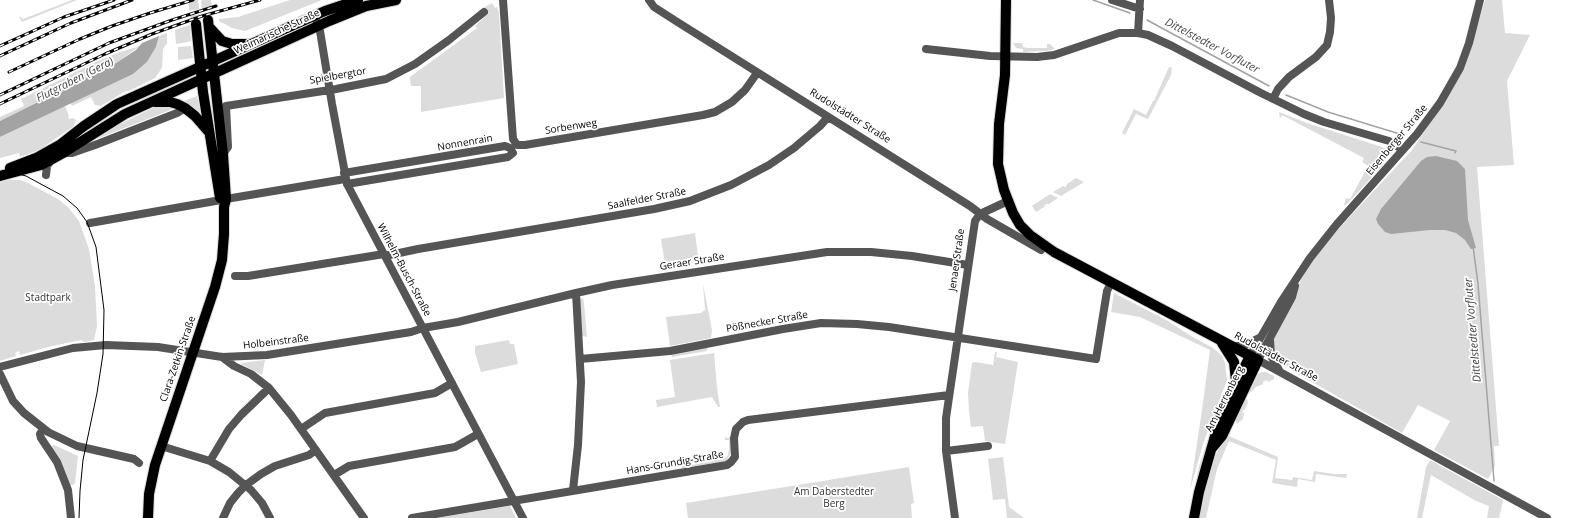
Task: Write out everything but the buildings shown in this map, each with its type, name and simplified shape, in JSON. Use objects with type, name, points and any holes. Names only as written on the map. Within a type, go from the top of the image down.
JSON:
[{"type":"main road","name":"Weimarische Straße","points":[[200,67],[314,16],[358,0]]},
{"type":"main road","name":"Weimarische Straße","points":[[214,73],[366,6],[396,0]]},
{"type":"main road","points":[[1006,0],[1004,78],[999,124],[998,155],[1001,180],[1008,201]]},
{"type":"main road","name":"Clara-Zetkin-Straße","points":[[148,518],[151,480],[161,446],[215,287],[222,260],[224,234],[223,154],[209,23],[219,39],[226,43],[251,44]]},
{"type":"main road","name":"Clara-Zetkin-Straße","points":[[196,24],[201,80],[224,202]]},
{"type":"main road","points":[[0,170],[36,158],[61,144],[90,121],[117,104],[200,67]]},
{"type":"main road","points":[[0,176],[36,167],[53,159],[120,117],[214,73]]},
{"type":"main road","points":[[151,102],[170,102],[185,108],[210,132]]},
{"type":"main road","name":"Rudolstädter Straße","points":[[1008,201],[1016,219],[1033,238],[1054,252],[1254,358]]},
{"type":"main road","points":[[1220,341],[1232,358],[1235,366],[1236,382]]},
{"type":"main road","name":"Am Herrenberg","points":[[1194,518],[1199,492],[1221,415],[1236,382],[1254,358]]},
{"type":"main road","name":"Am Herrenberg","points":[[1212,448],[1222,436],[1254,358]]},
{"type":"street","name":"Sorbenweg","points":[[503,0],[513,139],[515,143],[520,146],[715,112],[726,107],[745,90],[757,73]]},
{"type":"street","name":"Rudolstädter Straße","points":[[649,0],[654,7],[757,73],[970,206],[980,214],[1040,250]]},
{"type":"street","points":[[1112,0],[1140,9]]},
{"type":"street","points":[[1138,33],[1140,0]]},
{"type":"street","points":[[1273,100],[1278,89],[1289,77],[1316,57],[1326,45],[1330,32],[1331,18],[1329,0]]},
{"type":"street","name":"Eisenberger Straße","points":[[1254,358],[1260,337],[1298,276],[1337,224],[1428,120],[1451,86],[1460,68],[1469,43],[1480,0]]},
{"type":"street","name":"Spielbergtor","points":[[223,154],[228,147],[226,106],[375,82],[395,75],[415,64],[449,40],[484,12]]},
{"type":"street","name":"Wilhelm-Busch-Straße","points":[[314,16],[318,26],[345,179],[523,518]]},
{"type":"street","points":[[926,49],[1005,57],[1047,56],[1113,35],[1138,33],[1148,35],[1166,43],[1273,100],[1316,119],[1389,141],[1403,150]]},
{"type":"street","points":[[63,153],[72,153],[95,145],[178,113],[185,108]]},
{"type":"street","name":"Saalfelder Straße","points":[[235,276],[248,276],[393,254],[654,209],[690,201],[731,185],[769,165],[794,148],[820,126],[828,117]]},
{"type":"street","name":"Nonnenrain","points":[[90,223],[224,202],[505,146],[510,148],[513,153],[508,157],[345,179]]},
{"type":"street","points":[[46,175],[47,166],[53,159]]},
{"type":"street","points":[[980,214],[1008,201]]},
{"type":"street","name":"Jenaer Straße","points":[[955,518],[946,451],[946,418],[975,221],[980,214]]},
{"type":"street","name":"Geraer Straße","points":[[423,328],[474,319],[576,293],[666,276],[826,252],[866,252],[912,256],[968,265]]},
{"type":"street","name":"Eisenberger Straße","points":[[1254,358],[1270,338],[1292,297],[1298,276]]},
{"type":"street","name":"Pößnecker Straße","points":[[580,359],[670,351],[821,323],[881,326],[1096,359],[1106,291],[1111,283]]},
{"type":"street","points":[[573,490],[580,409],[580,359],[576,293]]},
{"type":"street","name":"Holbeinstraße","points":[[0,367],[67,349],[106,345],[158,347],[222,357],[267,355],[411,332],[423,328]]},
{"type":"street","points":[[1231,346],[1243,346],[1260,337]]},
{"type":"street","points":[[1270,338],[1271,356],[1279,371]]},
{"type":"street","points":[[222,357],[234,366],[251,374],[269,388],[301,429],[364,518]]},
{"type":"street","name":"Rudolstädter Straße","points":[[1254,358],[1547,518]]},
{"type":"street","points":[[0,374],[13,400],[24,413],[43,429],[64,441],[77,446],[134,460],[139,463]]},
{"type":"street","points":[[301,429],[325,413],[435,393],[452,383]]},
{"type":"street","points":[[210,461],[229,429],[269,388]]},
{"type":"street","name":"Hans-Grundig-Straße","points":[[412,518],[727,465],[735,457],[734,438],[736,430],[743,422],[748,420],[949,395]]},
{"type":"street","points":[[43,429],[40,434],[41,438],[55,458],[68,490],[71,518]]},
{"type":"street","points":[[334,476],[349,466],[455,447],[478,434]]},
{"type":"street","points":[[161,446],[210,461],[229,472],[246,485],[262,503],[270,518]]},
{"type":"street","points":[[946,451],[988,446]]},
{"type":"street","points":[[223,518],[230,503],[246,485],[261,474],[275,466],[310,455],[316,450]]},
{"type":"green space","points":[[72,0],[77,0],[22,22],[19,17],[23,19]]},
{"type":"green space","points":[[290,0],[322,0],[245,31],[232,28],[219,21],[219,19],[238,17]]},
{"type":"green space","points":[[1485,0],[1502,0],[1505,33],[1530,35],[1507,81],[1514,165],[1477,167],[1499,446],[1494,446],[1495,466],[1488,479],[1434,450],[1450,421],[1418,405],[1402,433],[1298,374],[1280,361],[1275,350],[1272,350],[1273,338],[1302,278],[1314,258],[1340,227],[1412,150],[1444,102],[1473,40]]},
{"type":"green space","points":[[492,3],[495,8],[497,7],[499,13],[504,98],[421,112],[421,86],[411,86],[410,77],[477,28],[475,26],[489,13],[485,7]]},
{"type":"green space","points":[[190,25],[191,41],[176,44],[175,30]]},
{"type":"green space","points":[[167,33],[167,43],[163,49],[162,68],[155,78],[124,92],[101,106],[95,105],[91,97],[72,106],[70,103],[133,74],[147,62],[156,47],[159,36]]},
{"type":"green space","points":[[1013,43],[1022,43],[1023,47],[1027,48],[1047,48],[1047,44],[1050,44],[1055,49],[1023,52],[1023,49],[1016,48]]},
{"type":"green space","points":[[140,46],[116,63],[0,121],[0,117],[24,106],[21,99],[96,62]]},
{"type":"green space","points":[[191,46],[193,58],[178,60],[178,47]]},
{"type":"green space","points":[[1169,67],[1172,68],[1171,75],[1148,119],[1136,114],[1125,135],[1122,133],[1134,109],[1146,115]]},
{"type":"green space","points":[[197,96],[201,114],[200,117],[181,102]]},
{"type":"green space","points":[[65,106],[69,119],[73,118],[76,120],[74,126],[39,150],[20,157],[19,153],[0,158],[0,137]]},
{"type":"green space","points":[[157,106],[175,106],[173,109],[94,140],[95,143],[76,150],[106,131]]},
{"type":"green space","points":[[1279,112],[1307,123],[1382,147],[1387,150],[1383,165],[1346,205],[1344,205],[1346,198],[1350,199],[1368,166],[1362,162],[1364,158],[1282,115],[1280,118]]},
{"type":"green space","points":[[1076,178],[1084,182],[1061,196],[1053,192],[1063,186],[1066,187],[1067,184]]},
{"type":"green space","name":"Stadtpark","points":[[20,180],[26,182],[58,199],[68,207],[79,221],[89,249],[95,286],[97,326],[94,340],[84,342],[81,340],[20,355],[19,351],[15,353],[16,356],[0,361],[0,182]]},
{"type":"green space","points":[[1050,194],[1058,198],[1049,204],[1046,204],[1036,212],[1032,206]]},
{"type":"green space","points":[[695,233],[699,264],[695,265],[694,262],[689,263],[689,266],[666,269],[661,239]]},
{"type":"green space","points":[[703,284],[712,330],[711,338],[670,346],[666,317],[701,313],[705,310]]},
{"type":"green space","points":[[1114,293],[1168,321],[1213,348],[1222,356],[1225,363],[1227,380],[1203,444],[1190,490],[1210,350],[1140,317],[1111,312]]},
{"type":"green space","points":[[583,298],[587,337],[582,336],[580,299]]},
{"type":"green space","points":[[509,340],[510,344],[514,344],[518,364],[481,372],[475,353],[475,346]]},
{"type":"green space","points":[[708,347],[707,351],[672,357],[671,353]]},
{"type":"green space","points":[[995,352],[997,352],[996,357],[1018,362],[1005,444],[985,441],[983,426],[971,427],[969,411],[968,393],[972,363],[975,362],[993,365]]},
{"type":"green space","points":[[714,353],[720,407],[718,407],[712,397],[657,407],[656,400],[675,397],[670,360]]},
{"type":"green space","points":[[265,360],[262,375],[241,364],[241,363]]},
{"type":"green space","points":[[1262,372],[1266,372],[1274,376],[1274,379],[1268,382],[1267,380],[1263,382],[1263,384],[1248,393],[1254,376]]},
{"type":"green space","points":[[1231,378],[1231,385],[1191,518],[1189,518],[1199,466]]},
{"type":"green space","points":[[1247,399],[1248,402],[1245,410],[1242,412],[1244,413],[1243,419],[1237,424],[1235,420],[1243,400]]},
{"type":"green space","points":[[1227,432],[1231,433],[1229,436],[1231,437],[1278,457],[1275,478],[1292,480],[1293,477],[1312,480],[1314,471],[1347,474],[1346,478],[1316,474],[1315,482],[1298,479],[1297,487],[1272,483],[1276,460],[1229,441],[1217,469],[1206,518],[1197,518],[1209,469]]},
{"type":"green space","points":[[725,436],[726,438],[729,438],[730,436],[731,449],[730,455],[726,461],[682,468],[680,464],[685,461],[686,466],[714,461],[713,457],[718,456],[719,460],[724,459],[728,455],[729,448],[729,440],[725,440]]},
{"type":"green space","points":[[54,445],[78,456],[75,483],[73,485],[70,485],[51,447]]},
{"type":"green space","points":[[1003,457],[1009,507],[1024,518],[1007,518],[1005,499],[993,500],[988,459]]},
{"type":"green space","points":[[1430,460],[1503,500],[1499,518],[1487,518],[1489,506],[1476,501],[1431,475],[1422,518],[1417,518],[1426,467]]},
{"type":"green space","name":"Am Daberstedter Berg","points":[[909,467],[914,503],[911,504],[912,518],[688,518],[686,503]]},
{"type":"green space","points":[[510,506],[516,518],[437,518]]},
{"type":"shaded area","points":[[159,36],[156,47],[147,62],[133,74],[0,137],[0,121],[116,63],[136,50],[142,43]]},
{"type":"shaded area","points":[[1436,156],[1457,161],[1465,169],[1468,220],[1476,248],[1471,249],[1465,240],[1456,233],[1445,230],[1391,234],[1385,232],[1378,224],[1376,219],[1381,209],[1421,161],[1427,157]]},
{"type":"waterway","name":"Dittelstedter Vorfluter","points":[[1093,0],[1130,13]]},
{"type":"waterway","name":"Dittelstedter Vorfluter","points":[[1147,20],[1269,86]]},
{"type":"waterway","name":"Dittelstedter Vorfluter","points":[[1286,95],[1328,112],[1403,135]]},
{"type":"waterway","name":"Dittelstedter Vorfluter","points":[[1421,142],[1456,151],[1455,153]]},
{"type":"waterway","name":"Dittelstedter Vorfluter","points":[[1473,246],[1478,284],[1494,481]]},
{"type":"tunnel","points":[[193,0],[196,24]]},
{"type":"tunnel","points":[[206,0],[208,20]]},
{"type":"tram line","points":[[0,172],[11,172],[26,176],[63,196],[77,208],[87,222],[96,247],[104,310],[103,354],[97,393],[83,460],[79,518]]},
{"type":"railway","points":[[0,46],[64,17],[114,0]]},
{"type":"railway","points":[[0,56],[71,23],[132,0]]},
{"type":"railway","points":[[9,72],[112,26],[193,0]]},
{"type":"railway","points":[[0,104],[105,54],[152,34],[202,16],[260,0]]},
{"type":"railway","points":[[0,95],[109,43],[216,6]]},
{"type":"water label","name":"Flutgraben (Gera)","points":[[75,80]]}]
